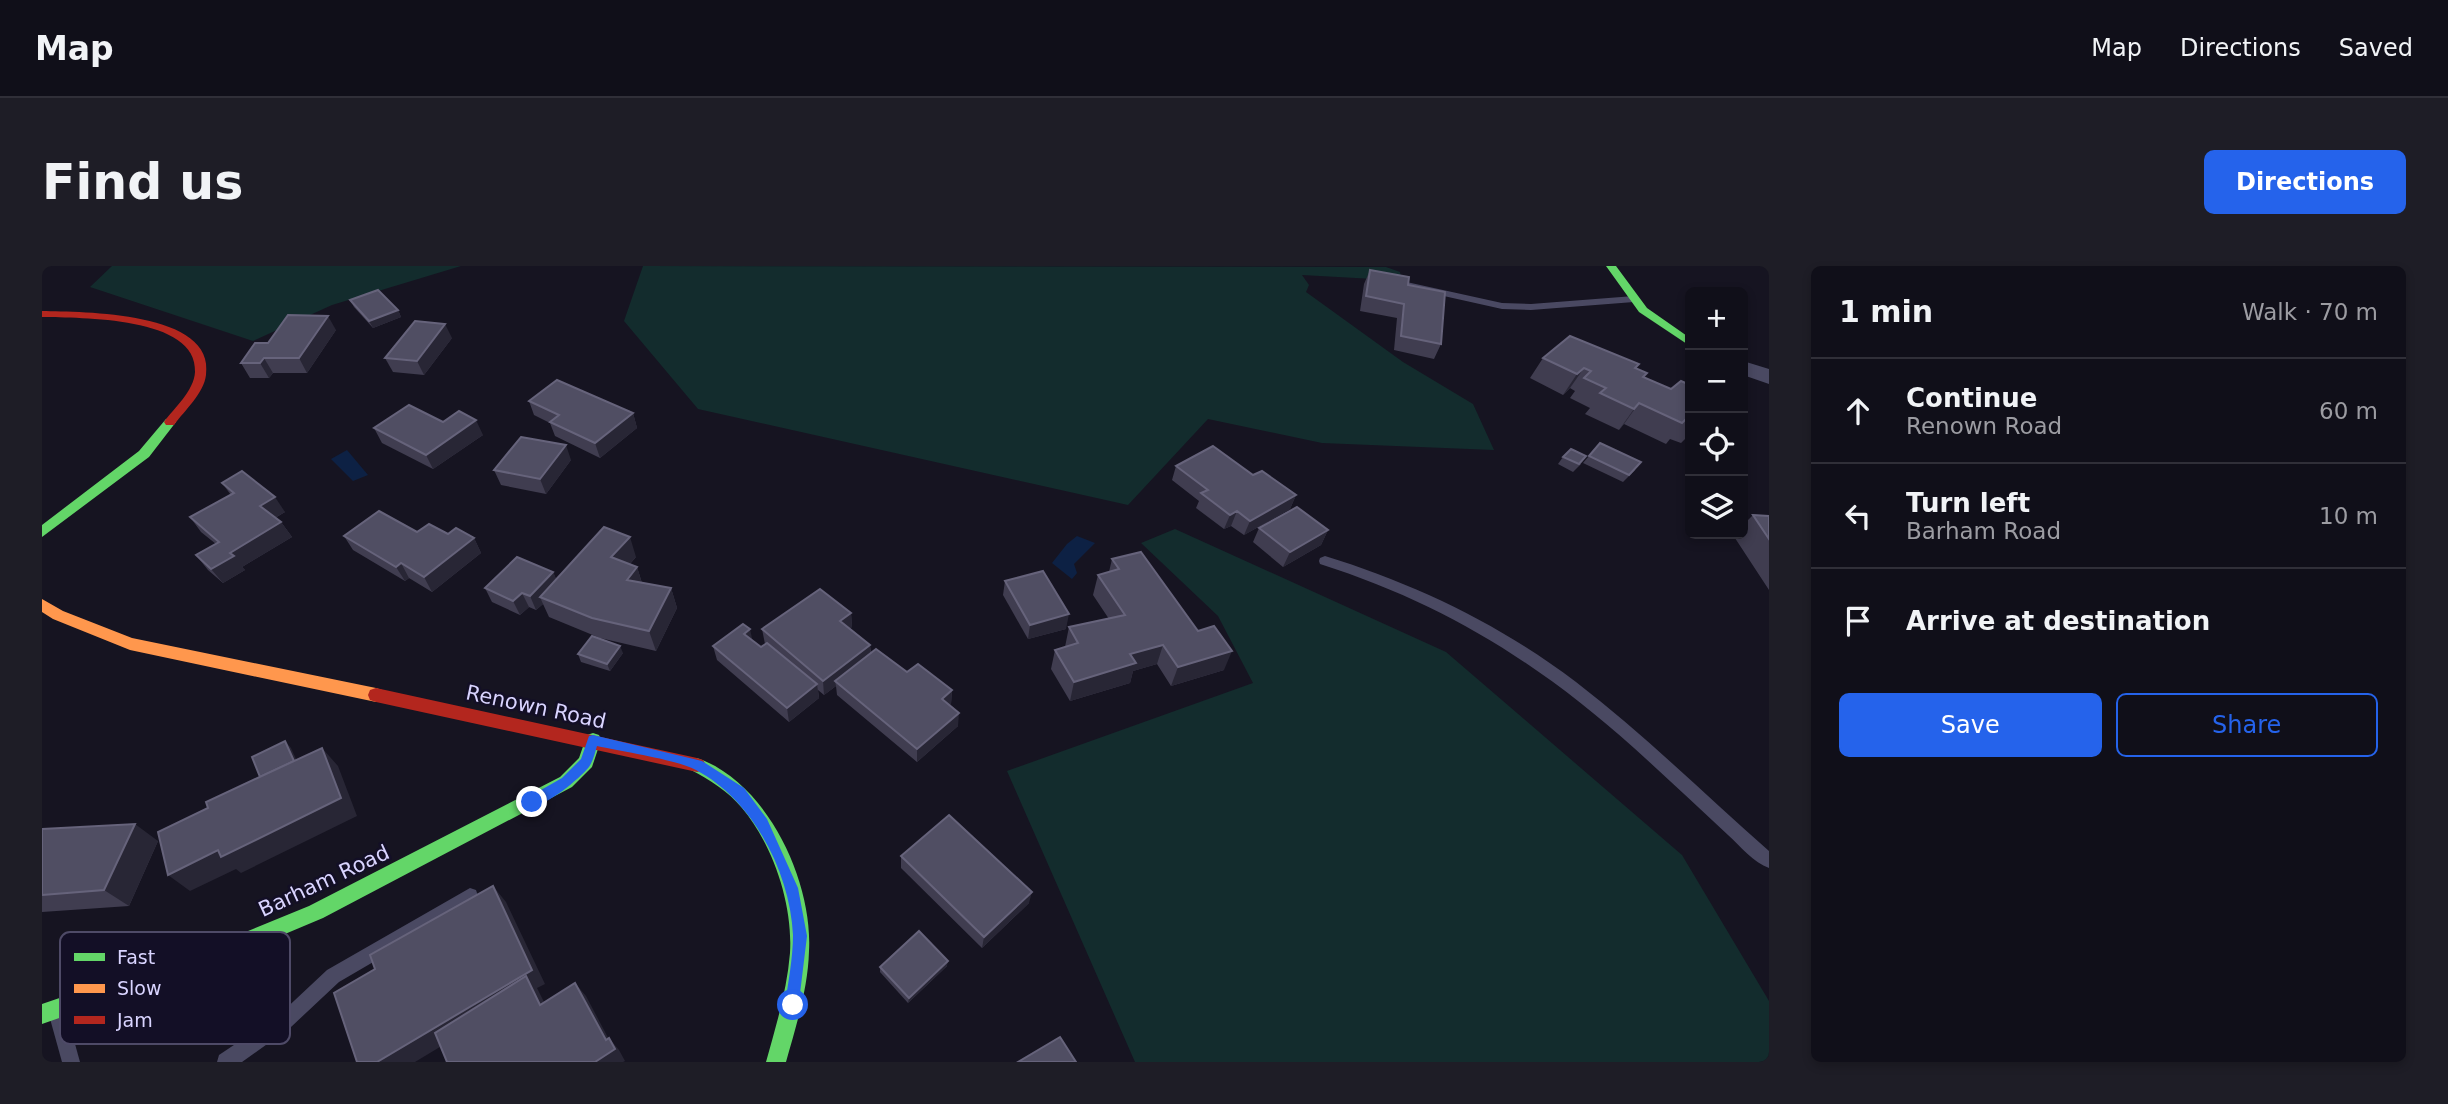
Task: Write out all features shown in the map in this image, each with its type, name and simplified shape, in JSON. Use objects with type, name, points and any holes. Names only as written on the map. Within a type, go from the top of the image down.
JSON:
[{"type":"street","points":[[1611,266],[1634,299],[1664,328],[1685,341]]},
{"type":"street","points":[[42,314],[110,318],[171,330],[195,344],[201,357],[202,372],[187,399],[145,453],[61,514],[42,532]]},
{"type":"street","points":[[1748,370],[1769,377]]},
{"type":"street","name":"Renown Road","points":[[42,604],[58,615],[130,644],[593,740],[698,765],[739,792],[762,824],[792,888],[800,936],[793,1005],[776,1062]]},
{"type":"street","name":"Barham Road","points":[[267,932],[316,912],[566,782],[586,762],[593,740]]},
{"type":"lane","points":[[1402,284],[1502,306],[1531,307],[1634,299]]},
{"type":"lane","points":[[1325,561],[1368,575],[1473,624],[1572,687],[1769,860]]},
{"type":"lane","points":[[290,1016],[333,976],[470,896]]},
{"type":"lane","points":[[50,1012],[60,1036]]},
{"type":"lane","points":[[63,1044],[71,1062]]},
{"type":"lane","points":[[226,1062],[252,1044]]},
{"type":"green space","points":[[112,266],[461,266],[332,305],[253,341],[90,287]]},
{"type":"green space","points":[[643,266],[1386,267],[1400,272],[1401,277],[1392,280],[1302,275],[1309,285],[1306,292],[1403,362],[1473,404],[1494,450],[1322,443],[1208,419],[1128,505],[698,409],[624,321]]},
{"type":"green space","points":[[1175,529],[1446,652],[1682,855],[1769,1001],[1769,1062],[1135,1062],[1007,771],[1253,683],[1218,616],[1141,543]]},
{"type":"water","points":[[347,450],[368,475],[353,481],[331,459]]},
{"type":"water","points":[[1077,536],[1095,543],[1074,564],[1077,573],[1072,579],[1052,563]]},
{"type":"building","points":[[1370,270],[1409,277],[1408,285],[1445,292],[1441,344],[1401,336],[1404,304],[1366,296]]},
{"type":"building","points":[[378,290],[398,310],[369,321],[350,300]]},
{"type":"building","points":[[288,315],[328,316],[299,358],[264,358],[260,363],[241,363],[255,343],[268,343]]},
{"type":"building","points":[[415,321],[445,324],[417,361],[385,358]]},
{"type":"building","points":[[1570,336],[1639,364],[1635,368],[1647,373],[1643,377],[1671,389],[1681,381],[1685,383],[1685,420],[1682,423],[1639,403],[1634,409],[1600,393],[1606,388],[1584,378],[1591,371],[1584,368],[1577,374],[1543,358]]},
{"type":"building","points":[[557,380],[633,413],[595,443],[550,422],[559,415],[529,401]]},
{"type":"building","points":[[409,405],[443,422],[459,411],[476,420],[426,455],[374,428]]},
{"type":"building","points":[[521,437],[566,445],[540,479],[494,470]]},
{"type":"building","points":[[1600,443],[1641,462],[1629,475],[1589,456]]},
{"type":"building","points":[[1213,446],[1253,475],[1262,471],[1296,495],[1250,521],[1237,511],[1230,515],[1201,493],[1208,490],[1176,466]]},
{"type":"building","points":[[1571,449],[1586,456],[1579,464],[1563,457]]},
{"type":"building","points":[[242,471],[275,497],[260,506],[281,522],[230,553],[234,556],[211,569],[196,555],[219,542],[190,517],[234,493],[222,483]]},
{"type":"building","points":[[1297,507],[1328,530],[1290,552],[1259,528]]},
{"type":"building","points":[[379,511],[417,532],[429,524],[448,534],[456,528],[474,538],[424,577],[401,563],[396,567],[344,536]]},
{"type":"building","points":[[1753,515],[1769,516],[1769,539]]},
{"type":"building","points":[[604,527],[630,537],[611,557],[637,567],[627,580],[671,588],[649,631],[592,618],[540,597]]},
{"type":"building","points":[[1141,552],[1198,631],[1214,626],[1232,651],[1178,667],[1163,645],[1130,654],[1136,663],[1074,682],[1055,650],[1078,643],[1069,627],[1125,615],[1098,575],[1119,569],[1112,559]]},
{"type":"building","points":[[517,557],[553,572],[530,596],[522,593],[513,601],[485,588]]},
{"type":"building","points":[[1043,571],[1069,614],[1030,625],[1005,581]]},
{"type":"building","points":[[820,589],[851,613],[840,621],[870,645],[823,681],[762,629]]},
{"type":"building","points":[[743,624],[750,629],[744,634],[761,647],[767,643],[817,684],[787,708],[713,646]]},
{"type":"building","points":[[592,636],[620,646],[607,664],[578,654]]},
{"type":"building","points":[[876,649],[907,672],[918,664],[952,690],[942,699],[959,713],[917,749],[835,681]]},
{"type":"building","points":[[285,741],[294,761],[260,777],[252,757]]},
{"type":"building","points":[[322,748],[341,798],[221,857],[218,850],[168,875],[158,832],[208,808],[206,802]]},
{"type":"building","points":[[949,815],[1032,892],[984,937],[901,856]]},
{"type":"building","points":[[135,824],[104,890],[42,895],[42,829]]},
{"type":"building","points":[[493,886],[532,970],[377,1062],[357,1062],[334,993],[375,969],[370,955]]},
{"type":"building","points":[[919,931],[948,961],[909,998],[880,967]]},
{"type":"building","points":[[526,976],[540,1005],[575,983],[606,1040],[609,1038],[615,1049],[595,1062],[447,1062],[435,1033]]},
{"type":"building","points":[[1060,1037],[1076,1062],[1018,1062]]},
{"type":"traffic: fast","points":[[1611,266],[1643,310],[1685,339]]},
{"type":"traffic: fast","points":[[42,532],[144,454],[170,422]]},
{"type":"traffic: fast","points":[[267,932],[316,912],[566,782],[586,762],[593,740]]},
{"type":"traffic: fast","points":[[697,765],[728,784],[749,803],[771,838],[794,900],[800,952],[792,1000],[776,1062]]},
{"type":"traffic: fast","points":[[42,1014],[60,1008]]},
{"type":"traffic: slow","points":[[42,605],[58,615],[130,644],[376,695]]},
{"type":"traffic: jam","points":[[42,314],[84,315],[139,322],[165,329],[186,339],[199,354],[201,373],[193,392],[170,422]]},
{"type":"traffic: jam","points":[[376,695],[697,765]]},
{"type":"route","points":[[532,802],[566,782],[586,762],[593,740],[698,765],[739,792],[762,824],[792,888],[800,936],[793,1005]]}]
